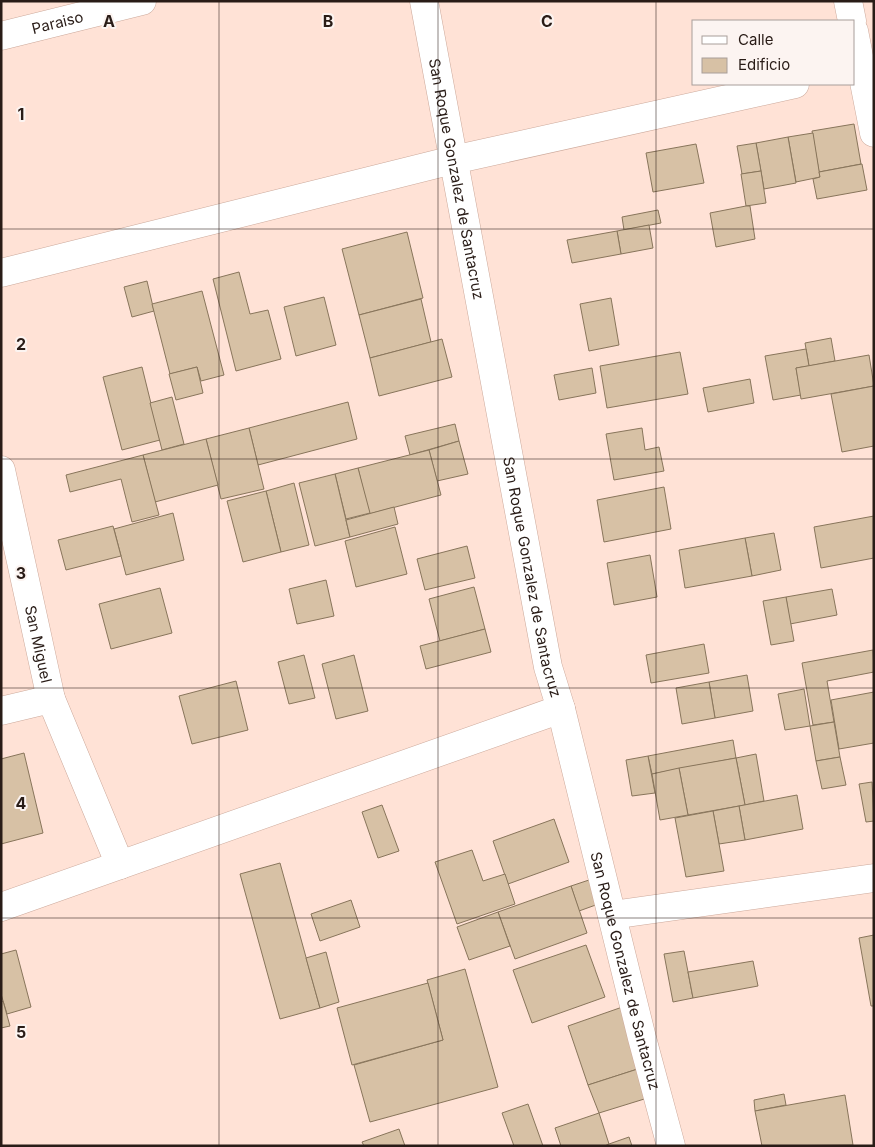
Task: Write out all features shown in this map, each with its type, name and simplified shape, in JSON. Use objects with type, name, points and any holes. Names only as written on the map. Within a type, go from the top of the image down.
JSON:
[{"type":"street","name":"Paraiso","points":[[1,36],[142,1]]},
{"type":"street","name":"San Roque Gonzalez de Santacruz","points":[[424,1],[548,667],[561,709],[642,1038],[671,1146]]},
{"type":"street","points":[[848,1],[852,20]]},
{"type":"street","points":[[855,34],[874,133]]},
{"type":"street","points":[[1,273],[453,160],[791,85]]},
{"type":"street","name":"San Miguel","points":[[1,470],[51,699],[120,865]]},
{"type":"street","points":[[1,711],[51,699]]},
{"type":"street","points":[[1,907],[561,709]]},
{"type":"street","points":[[612,915],[874,878]]},
{"type":"building","points":[[854,124],[861,164],[819,172],[812,131]]},
{"type":"building","points":[[813,133],[820,177],[796,182],[788,137]]},
{"type":"building","points":[[788,137],[796,183],[764,189],[756,143]]},
{"type":"building","points":[[756,143],[761,171],[742,174],[737,146]]},
{"type":"building","points":[[696,144],[704,183],[653,192],[646,153]]},
{"type":"building","points":[[862,164],[867,190],[817,199],[813,179],[820,177],[819,172]]},
{"type":"building","points":[[761,171],[766,203],[746,206],[741,174]]},
{"type":"building","points":[[750,206],[755,239],[716,247],[710,213]]},
{"type":"building","points":[[658,210],[661,223],[624,230],[622,217]]},
{"type":"building","points":[[649,225],[653,248],[621,254],[617,231]]},
{"type":"building","points":[[617,231],[621,254],[572,263],[567,240]]},
{"type":"building","points":[[407,232],[423,298],[359,315],[342,249]]},
{"type":"building","points":[[239,272],[250,314],[268,310],[281,359],[236,371],[213,279]]},
{"type":"building","points":[[147,281],[154,311],[132,317],[124,287]]},
{"type":"building","points":[[202,291],[224,375],[201,381],[197,367],[170,374],[152,304]]},
{"type":"building","points":[[324,297],[336,345],[296,356],[284,307]]},
{"type":"building","points":[[611,298],[619,345],[589,351],[580,304]]},
{"type":"building","points":[[421,299],[431,342],[370,358],[359,315]]},
{"type":"building","points":[[831,338],[835,361],[809,366],[805,343]]},
{"type":"building","points":[[442,339],[452,377],[379,396],[370,358]]},
{"type":"building","points":[[806,349],[809,366],[796,368],[801,395],[773,400],[765,356]]},
{"type":"building","points":[[680,352],[688,394],[607,408],[600,366]]},
{"type":"building","points":[[869,355],[874,386],[801,399],[796,368]]},
{"type":"building","points":[[142,367],[160,440],[122,450],[103,377]]},
{"type":"building","points":[[197,367],[203,393],[176,400],[169,374]]},
{"type":"building","points":[[592,368],[596,393],[559,400],[554,375]]},
{"type":"building","points":[[750,379],[754,403],[708,412],[703,388]]},
{"type":"building","points":[[874,386],[874,446],[842,452],[831,394]]},
{"type":"building","points":[[172,397],[184,444],[162,450],[150,403]]},
{"type":"building","points":[[348,402],[357,439],[258,465],[249,428]]},
{"type":"building","points":[[455,424],[459,441],[410,455],[405,436]]},
{"type":"building","points":[[249,428],[264,489],[221,499],[206,439]]},
{"type":"building","points":[[642,428],[645,450],[659,447],[664,471],[614,480],[606,434]]},
{"type":"building","points":[[206,439],[218,485],[155,502],[143,455]]},
{"type":"building","points":[[459,441],[468,474],[437,481],[429,450]]},
{"type":"building","points":[[429,450],[441,495],[369,514],[358,468]]},
{"type":"building","points":[[143,455],[159,515],[132,522],[121,479],[70,492],[66,475]]},
{"type":"building","points":[[358,468],[370,513],[346,519],[335,474]]},
{"type":"building","points":[[335,474],[350,537],[315,546],[299,483]]},
{"type":"building","points":[[294,483],[309,545],[281,552],[266,491]]},
{"type":"building","points":[[664,487],[671,529],[604,542],[597,500]]},
{"type":"building","points":[[266,491],[281,552],[243,562],[227,501]]},
{"type":"building","points":[[394,507],[398,524],[350,537],[346,520]]},
{"type":"building","points":[[173,513],[184,560],[126,575],[114,529]]},
{"type":"building","points":[[874,516],[874,558],[821,568],[814,527]]},
{"type":"building","points":[[113,526],[121,556],[66,570],[58,540]]},
{"type":"building","points":[[395,527],[407,574],[356,587],[345,541]]},
{"type":"building","points":[[774,533],[781,570],[752,576],[745,538]]},
{"type":"building","points":[[745,538],[752,576],[685,588],[679,550]]},
{"type":"building","points":[[467,546],[475,578],[425,590],[417,559]]},
{"type":"building","points":[[650,555],[657,597],[614,605],[607,563]]},
{"type":"building","points":[[326,580],[334,616],[297,624],[289,589]]},
{"type":"building","points":[[474,587],[485,629],[440,641],[429,599]]},
{"type":"building","points":[[160,588],[172,633],[111,649],[99,604]]},
{"type":"building","points":[[832,589],[837,615],[790,624],[786,597]]},
{"type":"building","points":[[786,597],[794,641],[771,645],[763,601]]},
{"type":"building","points":[[485,629],[491,652],[426,669],[420,646]]},
{"type":"building","points":[[704,644],[709,673],[651,683],[646,655]]},
{"type":"building","points":[[873,650],[874,672],[827,681],[834,722],[813,725],[802,663]]},
{"type":"building","points":[[304,655],[315,698],[289,704],[278,662]]},
{"type":"building","points":[[354,655],[368,711],[336,719],[322,664]]},
{"type":"building","points":[[747,675],[753,711],[715,718],[709,682]]},
{"type":"building","points":[[236,681],[248,730],[192,744],[179,696]]},
{"type":"building","points":[[709,682],[715,718],[682,724],[676,688]]},
{"type":"building","points":[[804,689],[810,726],[785,730],[778,694]]},
{"type":"building","points":[[874,692],[874,743],[839,749],[831,700]]},
{"type":"building","points":[[834,722],[840,757],[816,761],[810,726]]},
{"type":"building","points":[[733,740],[736,758],[652,774],[648,756]]},
{"type":"building","points":[[24,753],[43,833],[1,844],[1,759]]},
{"type":"building","points":[[756,754],[764,801],[745,805],[736,758]]},
{"type":"building","points":[[648,756],[655,793],[632,796],[626,760]]},
{"type":"building","points":[[840,757],[846,785],[822,789],[816,761]]},
{"type":"building","points":[[736,758],[745,805],[688,815],[679,768]]},
{"type":"building","points":[[679,768],[688,815],[660,820],[652,774]]},
{"type":"building","points":[[872,782],[874,821],[866,822],[859,784]]},
{"type":"building","points":[[797,795],[803,829],[745,840],[739,806]]},
{"type":"building","points":[[382,805],[399,851],[378,858],[362,812]]},
{"type":"building","points":[[739,806],[745,840],[719,844],[713,811]]},
{"type":"building","points":[[713,811],[724,871],[686,877],[675,818]]},
{"type":"building","points":[[554,819],[569,862],[508,884],[493,841]]},
{"type":"building","points":[[472,850],[483,881],[505,874],[515,904],[457,924],[435,862]]},
{"type":"building","points":[[280,863],[320,1008],[280,1019],[240,874]]},
{"type":"building","points":[[595,878],[604,902],[579,911],[571,886]]},
{"type":"building","points":[[571,886],[587,933],[515,959],[498,912]]},
{"type":"building","points":[[351,900],[360,927],[320,941],[311,914]]},
{"type":"building","points":[[498,912],[510,946],[469,960],[457,927]]},
{"type":"building","points":[[874,935],[874,1006],[871,1006],[859,938]]},
{"type":"building","points":[[586,945],[605,997],[532,1023],[513,970]]},
{"type":"building","points":[[16,950],[31,1007],[7,1014],[1,994],[1,954]]},
{"type":"building","points":[[684,951],[693,998],[673,1002],[664,954]]},
{"type":"building","points":[[326,952],[339,1002],[320,1008],[306,958]]},
{"type":"building","points":[[753,961],[758,986],[693,998],[688,972]]},
{"type":"building","points":[[465,969],[498,1087],[370,1122],[354,1065],[443,1040],[427,980]]},
{"type":"building","points":[[428,983],[443,1040],[352,1065],[337,1008]]},
{"type":"building","points":[[3,1001],[10,1026],[1,1028],[1,1002]]},
{"type":"building","points":[[631,1004],[647,1066],[588,1085],[568,1026]]},
{"type":"building","points":[[647,1066],[654,1096],[599,1113],[588,1085]]},
{"type":"building","points":[[784,1094],[786,1105],[755,1111],[754,1100]]},
{"type":"building","points":[[845,1095],[853,1145],[762,1146],[755,1111]]},
{"type":"building","points":[[528,1104],[543,1146],[514,1146],[502,1113]]},
{"type":"building","points":[[599,1113],[609,1144],[605,1146],[561,1146],[555,1128]]},
{"type":"building","points":[[399,1129],[405,1146],[364,1146],[362,1142]]},
{"type":"building","points":[[629,1137],[632,1146],[605,1146],[609,1144]]}]
